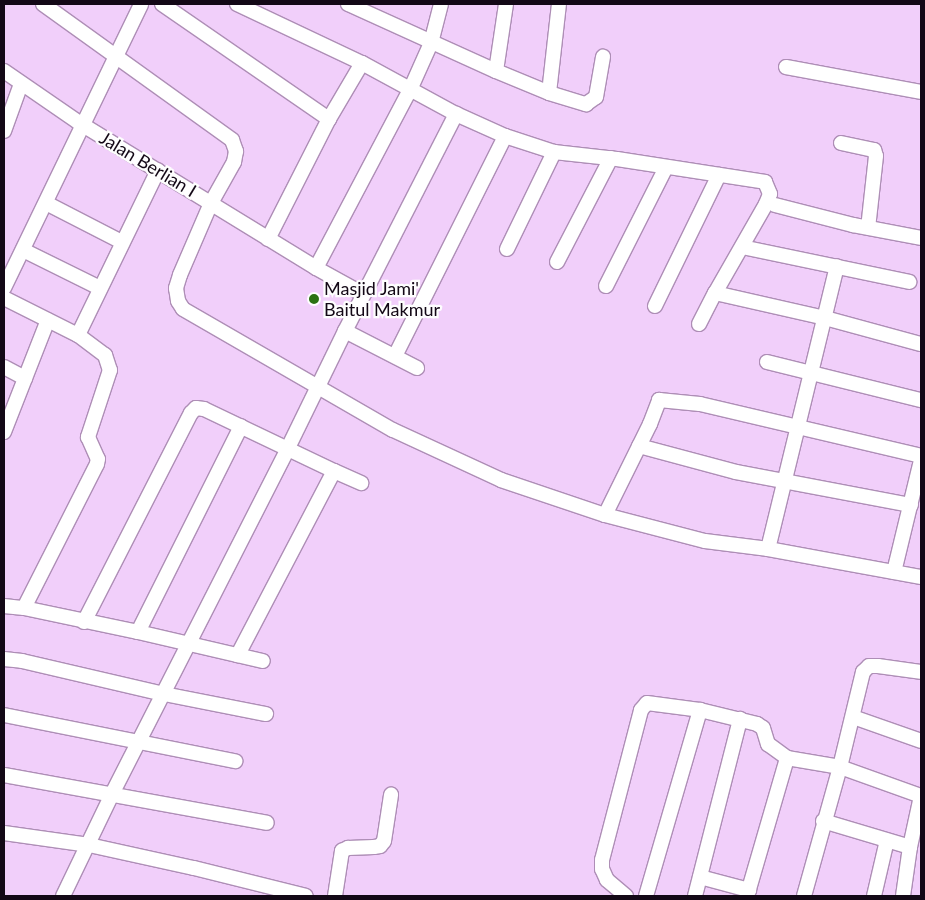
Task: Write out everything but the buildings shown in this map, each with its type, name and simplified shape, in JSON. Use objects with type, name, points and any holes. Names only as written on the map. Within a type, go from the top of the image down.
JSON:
[{"type":"street","points":[[44,4],[232,140],[236,151],[234,162],[211,203],[176,288],[178,301],[184,309],[393,430],[501,480],[605,514],[705,541],[768,549],[921,577]]},
{"type":"street","points":[[4,288],[141,4]]},
{"type":"street","points":[[162,4],[329,119]]},
{"type":"street","points":[[238,4],[362,64],[456,114],[505,136],[554,152],[611,158],[765,182],[769,187],[770,194],[766,204],[698,324]]},
{"type":"street","points":[[348,4],[496,71],[586,104],[591,103],[596,97],[603,57]]},
{"type":"street","points":[[316,268],[410,90],[431,43],[442,4]]},
{"type":"street","points":[[496,71],[506,4]]},
{"type":"street","points":[[549,92],[559,4]]},
{"type":"street","points":[[268,239],[329,119],[362,64]]},
{"type":"street","points":[[786,67],[921,92]]},
{"type":"street","name":"Jalan Berlian I","points":[[4,71],[84,125],[268,239],[363,294]]},
{"type":"street","points":[[4,131],[21,84]]},
{"type":"street","points":[[63,896],[89,846],[112,794],[288,448],[363,294],[456,114]]},
{"type":"street","points":[[395,356],[505,136]]},
{"type":"street","points":[[841,142],[874,150],[876,156],[868,228]]},
{"type":"street","points":[[507,249],[554,152]]},
{"type":"street","points":[[557,262],[611,158]]},
{"type":"street","points":[[606,286],[666,167]]},
{"type":"street","points":[[78,335],[158,170]]},
{"type":"street","points":[[655,306],[719,175]]},
{"type":"street","points":[[46,203],[122,242]]},
{"type":"street","points":[[775,205],[868,228],[921,238]]},
{"type":"street","points":[[742,247],[909,282]]},
{"type":"street","points":[[23,250],[100,288]]},
{"type":"street","points":[[768,549],[837,266]]},
{"type":"street","points":[[715,294],[825,318],[921,344]]},
{"type":"street","points":[[4,298],[78,335],[105,355],[110,370],[88,437],[98,459],[24,608]]},
{"type":"street","points":[[4,432],[48,320]]},
{"type":"street","points":[[345,331],[417,368]]},
{"type":"street","points":[[767,362],[921,400]]},
{"type":"street","points":[[4,367],[25,378]]},
{"type":"street","points":[[605,514],[639,446],[659,400],[700,404],[921,456]]},
{"type":"street","points":[[84,622],[191,413],[196,408],[204,409],[361,483]]},
{"type":"street","points":[[138,632],[241,426]]},
{"type":"street","points":[[639,446],[736,472],[911,505]]},
{"type":"street","points":[[894,572],[921,460]]},
{"type":"street","points":[[238,655],[334,471]]},
{"type":"street","points":[[4,606],[24,608],[138,632],[262,661]]},
{"type":"street","points":[[4,659],[22,661],[164,694],[266,714]]},
{"type":"street","points":[[804,896],[840,767],[863,672],[869,666],[921,672]]},
{"type":"street","points":[[626,896],[607,880],[602,869],[602,860],[641,710],[647,703],[700,710],[740,719],[763,728],[768,744],[786,758],[840,767],[921,796],[914,846],[903,896]]},
{"type":"street","points":[[646,896],[700,710]]},
{"type":"street","points":[[4,715],[236,761]]},
{"type":"street","points":[[853,717],[921,741]]},
{"type":"street","points":[[695,896],[740,719]]},
{"type":"street","points":[[700,877],[748,893],[786,758]]},
{"type":"street","points":[[4,775],[267,823]]},
{"type":"street","points":[[335,896],[342,851],[348,848],[374,847],[384,842],[391,795]]},
{"type":"street","points":[[824,821],[914,846]]},
{"type":"street","points":[[4,833],[89,846],[194,868],[306,896]]},
{"type":"street","points":[[874,896],[887,840]]},
{"type":"place","name":"Masjid Jami' Baitul Makmur","points":[[314,299]]}]
